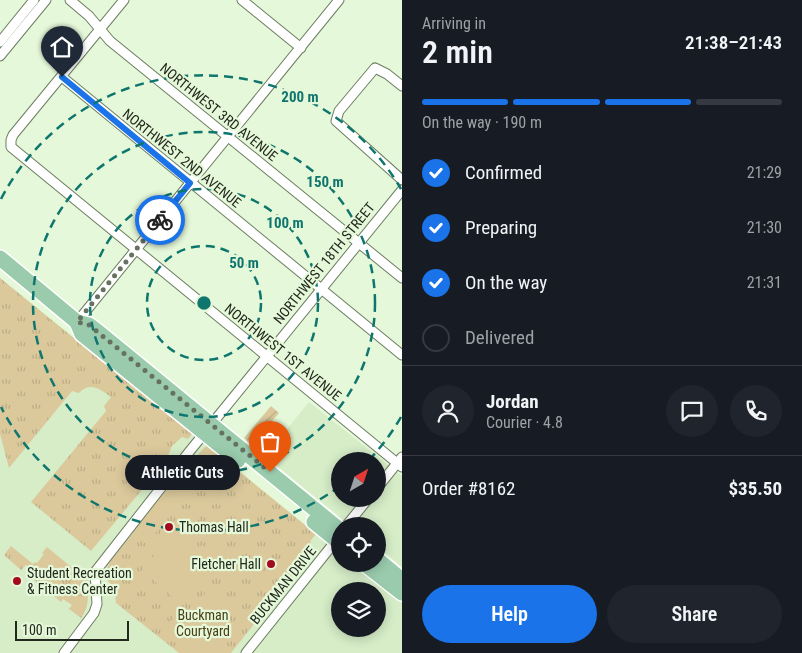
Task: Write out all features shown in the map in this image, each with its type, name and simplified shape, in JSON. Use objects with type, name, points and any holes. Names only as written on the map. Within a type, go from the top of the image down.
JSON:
[{"type":"main road","points":[[0,258],[77,322],[89,325],[208,428],[331,530]]},
{"type":"main road","points":[[386,567],[402,580]]},
{"type":"main road","points":[[375,572],[402,593]]},
{"type":"street","points":[[0,56],[34,0]]},
{"type":"street","points":[[0,42],[15,31],[46,0]]},
{"type":"street","name":"NORTHWEST 3RD AVENUE","points":[[70,0],[89,16],[110,41],[402,278]]},
{"type":"street","points":[[62,77],[124,0]]},
{"type":"street","points":[[242,0],[301,48]]},
{"type":"street","points":[[77,322],[339,0]]},
{"type":"street","points":[[402,86],[388,74],[375,68],[337,114],[336,121],[402,180]]},
{"type":"street","name":"NORTHWEST 1ST AVENUE","points":[[62,77],[13,135],[10,144],[15,152],[400,462]]},
{"type":"street","name":"NORTHWEST 2ND AVENUE","points":[[62,77],[402,355]]},
{"type":"street","name":"NORTHWEST 18TH STREET","points":[[64,653],[94,613],[97,604],[96,572],[208,428],[402,190]]},
{"type":"street","points":[[386,478],[400,462]]},
{"type":"street","name":"BUCKMAN DRIVE","points":[[246,653],[331,547]]},
{"type":"shaded area","points":[[0,278],[331,546],[331,572],[363,572],[376,582],[331,582],[331,637],[386,637],[386,590],[402,603],[402,653],[0,653]]},
{"type":"shaded area","points":[[309,402],[372,452],[331,452],[331,508],[386,508],[386,463],[402,476],[402,567],[386,554],[386,517],[340,517],[261,453],[271,441],[275,444]]},
{"type":"green space","points":[[0,278],[192,434],[188,439],[182,437],[172,446],[166,461],[91,551],[31,502],[106,411],[104,406],[111,397],[103,391],[91,387],[83,389],[79,393],[72,391],[9,468],[0,434]]},
{"type":"green space","points":[[271,406],[279,413],[266,428],[279,439],[275,444],[271,441],[261,453],[244,438]]},
{"type":"green space","points":[[207,445],[316,534],[311,540],[309,549],[301,553],[305,560],[231,653],[179,653],[116,603],[115,590],[105,577],[111,560],[188,465]]},
{"type":"green space","points":[[169,487],[183,500],[146,544],[132,532]]},
{"type":"green space","points":[[193,508],[202,515],[188,533],[193,537],[188,543],[197,551],[202,545],[205,548],[211,541],[225,553],[210,571],[203,575],[204,580],[184,604],[181,604],[141,571]]},
{"type":"green space","points":[[11,546],[33,564],[37,563],[47,547],[87,580],[87,604],[81,618],[69,609],[72,605],[63,599],[61,602],[26,573],[30,568],[26,565],[21,570],[4,555]]},
{"type":"green space","name":"Buckman Courtyard","points":[[211,586],[238,607],[201,653],[196,653],[167,629],[167,626],[177,613],[184,619]]},
{"type":"way so far","points":[[160,220],[77,322],[89,325],[270,472]]},
{"type":"place","name":"Athletic Cuts","points":[[270,472]]},
{"type":"place","name":"Thomas Hall","points":[[169,527]]},
{"type":"place","name":"Fletcher Hall","points":[[271,564]]},
{"type":"place","name":"Student Recreation & Fitness Center","points":[[17,581]]},
{"type":"route","points":[[62,77],[190,183],[160,220]]}]
